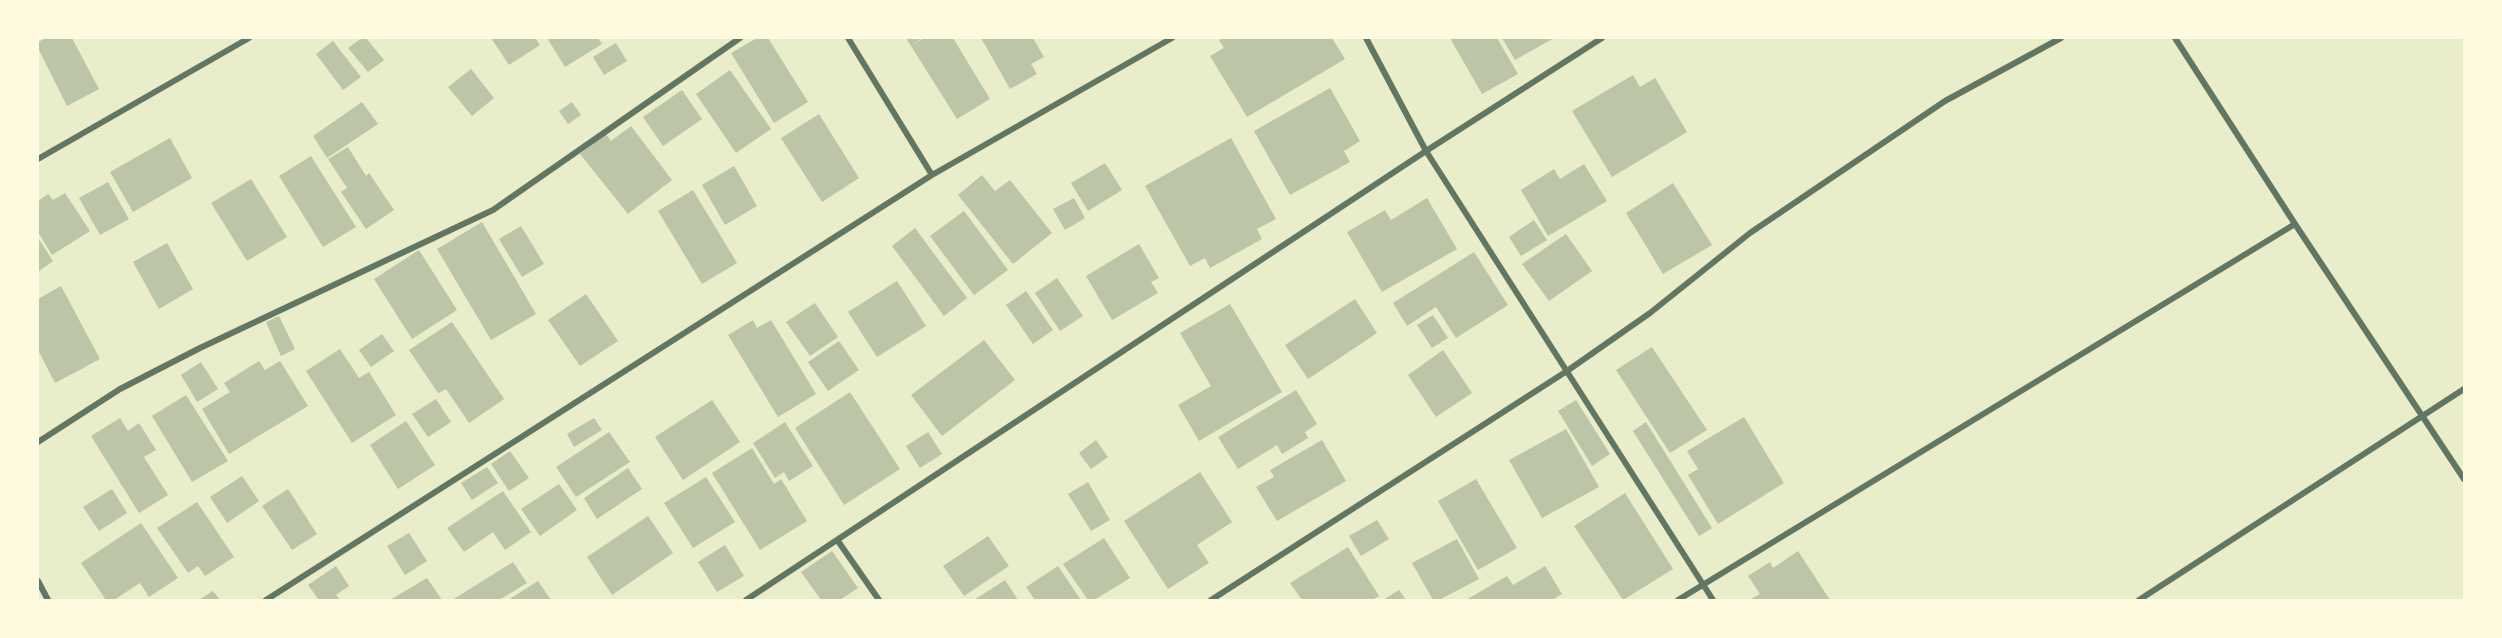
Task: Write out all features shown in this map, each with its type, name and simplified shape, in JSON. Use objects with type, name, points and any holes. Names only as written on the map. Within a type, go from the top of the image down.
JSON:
[{"type":"street","points":[[38,159],[249,38]]},
{"type":"street","points":[[38,442],[120,389],[190,353],[494,210],[740,38]]},
{"type":"street","points":[[848,38],[932,175]]},
{"type":"street","points":[[266,600],[932,175],[1172,38]]},
{"type":"street","points":[[1366,38],[1426,151],[1713,600]]},
{"type":"street","points":[[746,600],[1426,151],[1602,38]]},
{"type":"street","points":[[1211,600],[1567,371],[1650,313],[1750,233],[1945,100],[2061,38]]},
{"type":"street","points":[[2175,38],[2464,479]]},
{"type":"street","points":[[1678,600],[2295,224]]},
{"type":"street","points":[[2139,600],[2464,389]]},
{"type":"street","points":[[838,541],[879,600]]},
{"type":"street","points":[[38,581],[48,600]]},
{"type":"building","points":[[46,38],[72,38],[99,89],[67,106],[38,48],[38,42]]},
{"type":"building","points":[[362,38],[366,38],[384,60],[368,72],[348,48]]},
{"type":"building","points":[[491,38],[535,38],[540,45],[509,65]]},
{"type":"building","points":[[547,38],[598,38],[602,44],[565,67]]},
{"type":"building","points":[[757,38],[768,38],[808,102],[774,123],[731,53]]},
{"type":"building","points":[[906,38],[922,38],[912,45],[924,38],[953,38],[990,99],[957,119]]},
{"type":"building","points":[[981,38],[1033,38],[1044,57],[1031,64],[1037,74],[1010,89]]},
{"type":"building","points":[[1223,38],[1332,38],[1345,59],[1247,117],[1210,56],[1224,48],[1219,40]]},
{"type":"building","points":[[1450,38],[1497,38],[1518,74],[1482,94]]},
{"type":"building","points":[[1502,38],[1554,38],[1515,60]]},
{"type":"building","points":[[333,41],[361,77],[343,90],[316,54]]},
{"type":"building","points":[[616,43],[627,61],[604,75],[593,57]]},
{"type":"building","points":[[471,69],[494,98],[472,116],[448,87]]},
{"type":"building","points":[[730,70],[771,129],[736,153],[696,94]]},
{"type":"building","points":[[1633,75],[1640,87],[1655,78],[1687,132],[1612,177],[1572,111]]},
{"type":"building","points":[[1330,88],[1360,141],[1344,151],[1350,162],[1290,195],[1254,131]]},
{"type":"building","points":[[682,90],[702,119],[663,146],[643,117]]},
{"type":"building","points":[[362,102],[378,124],[327,158],[313,136]]},
{"type":"building","points":[[572,102],[581,115],[568,124],[559,111]]},
{"type":"building","points":[[819,114],[859,178],[822,202],[781,138]]},
{"type":"building","points":[[631,126],[672,180],[628,214],[580,154],[606,134],[611,141]]},
{"type":"building","points":[[170,138],[192,178],[133,212],[110,172]]},
{"type":"building","points":[[1231,138],[1276,219],[1257,229],[1262,239],[1210,268],[1205,258],[1190,266],[1145,186]]},
{"type":"building","points":[[348,147],[366,176],[369,173],[394,210],[366,229],[341,192],[347,188],[328,159]]},
{"type":"building","points":[[311,156],[356,227],[323,247],[279,176]]},
{"type":"building","points":[[1105,163],[1122,190],[1088,211],[1071,183]]},
{"type":"building","points":[[1584,164],[1607,201],[1548,236],[1521,190],[1554,169],[1560,179]]},
{"type":"building","points":[[734,166],[757,206],[725,225],[702,185]]},
{"type":"building","points":[[982,175],[995,191],[1010,180],[1052,233],[1013,264],[958,195]]},
{"type":"building","points":[[251,179],[287,237],[247,261],[211,203]]},
{"type":"building","points":[[108,182],[129,219],[100,235],[79,198]]},
{"type":"building","points":[[1673,183],[1712,245],[1663,274],[1626,213]]},
{"type":"building","points":[[693,190],[737,263],[702,284],[658,211]]},
{"type":"building","points":[[65,193],[90,231],[52,255],[38,232],[38,201],[48,194],[53,200]]},
{"type":"building","points":[[1074,198],[1085,218],[1065,230],[1053,209]]},
{"type":"building","points":[[1427,198],[1457,249],[1382,292],[1347,232],[1385,210],[1391,220]]},
{"type":"building","points":[[964,211],[1008,270],[974,295],[930,236]]},
{"type":"building","points":[[1534,220],[1547,240],[1521,256],[1509,237]]},
{"type":"building","points":[[482,222],[536,314],[491,340],[437,249]]},
{"type":"building","points":[[521,226],[544,264],[522,277],[499,239]]},
{"type":"building","points":[[915,228],[967,298],[944,316],[892,246]]},
{"type":"building","points":[[1566,234],[1592,271],[1549,301],[1522,264]]},
{"type":"building","points":[[38,238],[53,261],[38,272]]},
{"type":"building","points":[[167,243],[193,289],[159,309],[133,262]]},
{"type":"building","points":[[1139,244],[1159,278],[1151,282],[1158,293],[1112,320],[1086,276]]},
{"type":"building","points":[[419,250],[457,310],[412,339],[374,279]]},
{"type":"building","points":[[1474,252],[1508,305],[1456,338],[1436,307],[1407,326],[1393,303]]},
{"type":"building","points":[[1057,278],[1083,316],[1060,331],[1035,293]]},
{"type":"building","points":[[897,281],[926,326],[877,357],[848,312]]},
{"type":"building","points":[[61,286],[100,359],[55,383],[38,350],[38,299]]},
{"type":"building","points":[[1026,291],[1053,330],[1033,344],[1006,305]]},
{"type":"building","points":[[586,294],[618,341],[580,366],[548,320]]},
{"type":"building","points":[[1355,299],[1377,333],[1308,379],[1285,345]]},
{"type":"building","points":[[815,303],[838,337],[810,356],[786,322]]},
{"type":"building","points":[[1230,304],[1282,392],[1199,441],[1178,405],[1211,386],[1180,333]]},
{"type":"building","points":[[1433,315],[1448,338],[1432,348],[1417,325]]},
{"type":"building","points":[[279,316],[295,349],[281,356],[266,322]]},
{"type":"building","points":[[753,320],[757,328],[771,320],[816,394],[778,417],[728,335]]},
{"type":"building","points":[[452,322],[504,399],[469,423],[446,389],[438,393],[409,350]]},
{"type":"building","points":[[382,334],[394,351],[371,367],[359,350]]},
{"type":"building","points":[[984,340],[1015,380],[942,436],[911,395]]},
{"type":"building","points":[[839,341],[859,370],[828,391],[808,362]]},
{"type":"building","points":[[1652,347],[1707,430],[1670,453],[1616,370]]},
{"type":"building","points":[[340,349],[359,378],[369,372],[396,415],[352,443],[306,371]]},
{"type":"building","points":[[1443,350],[1472,393],[1436,417],[1408,375]]},
{"type":"building","points":[[259,361],[265,370],[280,361],[308,406],[229,454],[202,409],[230,392],[224,383]]},
{"type":"building","points":[[201,362],[218,389],[197,402],[181,375]]},
{"type":"building","points":[[1296,390],[1317,424],[1305,432],[1308,438],[1282,454],[1277,445],[1238,469],[1218,437]]},
{"type":"building","points":[[850,392],[900,469],[844,505],[795,428]]},
{"type":"building","points":[[186,395],[228,461],[192,482],[152,416]]},
{"type":"building","points":[[436,399],[451,422],[428,437],[412,414]]},
{"type":"building","points":[[712,400],[740,442],[683,480],[655,437]]},
{"type":"building","points":[[1576,400],[1610,454],[1592,466],[1558,411]]},
{"type":"building","points":[[1744,417],[1784,483],[1718,524],[1688,475],[1698,469],[1687,451]]},
{"type":"building","points":[[120,418],[128,431],[139,423],[156,450],[144,457],[168,495],[139,513],[91,436]]},
{"type":"building","points":[[594,418],[602,430],[574,447],[567,434]]},
{"type":"building","points":[[406,421],[435,465],[398,489],[370,445]]},
{"type":"building","points":[[785,422],[813,466],[789,481],[784,472],[775,478],[753,443]]},
{"type":"building","points":[[1646,422],[1712,528],[1699,536],[1633,431]]},
{"type":"building","points":[[1566,429],[1599,487],[1542,518],[1509,460]]},
{"type":"building","points":[[609,432],[630,462],[576,497],[556,467]]},
{"type":"building","points":[[928,432],[942,454],[920,468],[906,446]]},
{"type":"building","points":[[1096,440],[1108,457],[1091,469],[1079,453]]},
{"type":"building","points":[[1322,440],[1346,481],[1277,521],[1256,487],[1274,477],[1270,470]]},
{"type":"building","points":[[752,448],[774,484],[781,479],[807,521],[760,550],[712,473]]},
{"type":"building","points":[[510,451],[529,478],[509,491],[491,464]]},
{"type":"building","points":[[487,467],[498,483],[472,500],[461,483]]},
{"type":"building","points":[[628,468],[642,489],[597,519],[584,498]]},
{"type":"building","points":[[1200,472],[1232,522],[1197,545],[1209,563],[1168,589],[1124,521]]},
{"type":"building","points":[[242,476],[259,501],[227,523],[210,497]]},
{"type":"building","points":[[706,477],[735,522],[693,548],[664,503]]},
{"type":"building","points":[[1476,479],[1517,548],[1478,570],[1438,501]]},
{"type":"building","points":[[1088,482],[1110,520],[1091,531],[1068,494]]},
{"type":"building","points":[[559,484],[577,510],[540,536],[521,509]]},
{"type":"building","points":[[112,489],[127,513],[99,531],[83,507]]},
{"type":"building","points":[[288,489],[317,534],[292,550],[262,506]]},
{"type":"building","points":[[503,491],[531,532],[505,550],[493,532],[464,552],[447,528]]},
{"type":"building","points":[[1625,493],[1673,569],[1623,600],[1574,526]]},
{"type":"building","points":[[197,502],[234,557],[205,576],[198,566],[188,573],[157,528]]},
{"type":"building","points":[[648,516],[673,553],[612,595],[587,557]]},
{"type":"building","points":[[1377,520],[1389,539],[1361,556],[1349,536]]},
{"type":"building","points":[[141,523],[178,578],[149,597],[140,583],[114,600],[106,600],[81,563]]},
{"type":"building","points":[[409,533],[427,561],[405,575],[387,546]]},
{"type":"building","points":[[988,536],[1009,566],[964,596],[943,566]]},
{"type":"building","points":[[1104,538],[1130,578],[1094,600],[1088,600],[1063,564]]},
{"type":"building","points":[[1457,539],[1479,579],[1439,600],[1433,600],[1412,563]]},
{"type":"building","points":[[725,545],[744,576],[717,592],[698,562]]},
{"type":"building","points":[[1348,547],[1379,596],[1372,600],[1302,600],[1290,583]]},
{"type":"building","points":[[832,551],[858,588],[840,600],[821,600],[801,572]]},
{"type":"building","points":[[1798,551],[1830,600],[1749,600],[1760,594],[1748,576],[1770,562],[1773,568]]},
{"type":"building","points":[[513,562],[527,583],[499,600],[452,600]]},
{"type":"building","points":[[336,566],[349,586],[336,595],[340,600],[319,600],[308,585]]},
{"type":"building","points":[[1058,566],[1081,600],[1035,600],[1026,587]]},
{"type":"building","points":[[1545,566],[1562,594],[1552,600],[1466,600],[1507,576],[1513,585]]},
{"type":"building","points":[[427,578],[442,600],[390,600]]},
{"type":"building","points":[[1005,580],[1018,600],[974,600]]},
{"type":"building","points":[[538,581],[551,600],[508,600]]},
{"type":"building","points":[[1399,590],[1406,600],[1383,600]]},
{"type":"building","points":[[213,591],[220,600],[199,600]]}]
